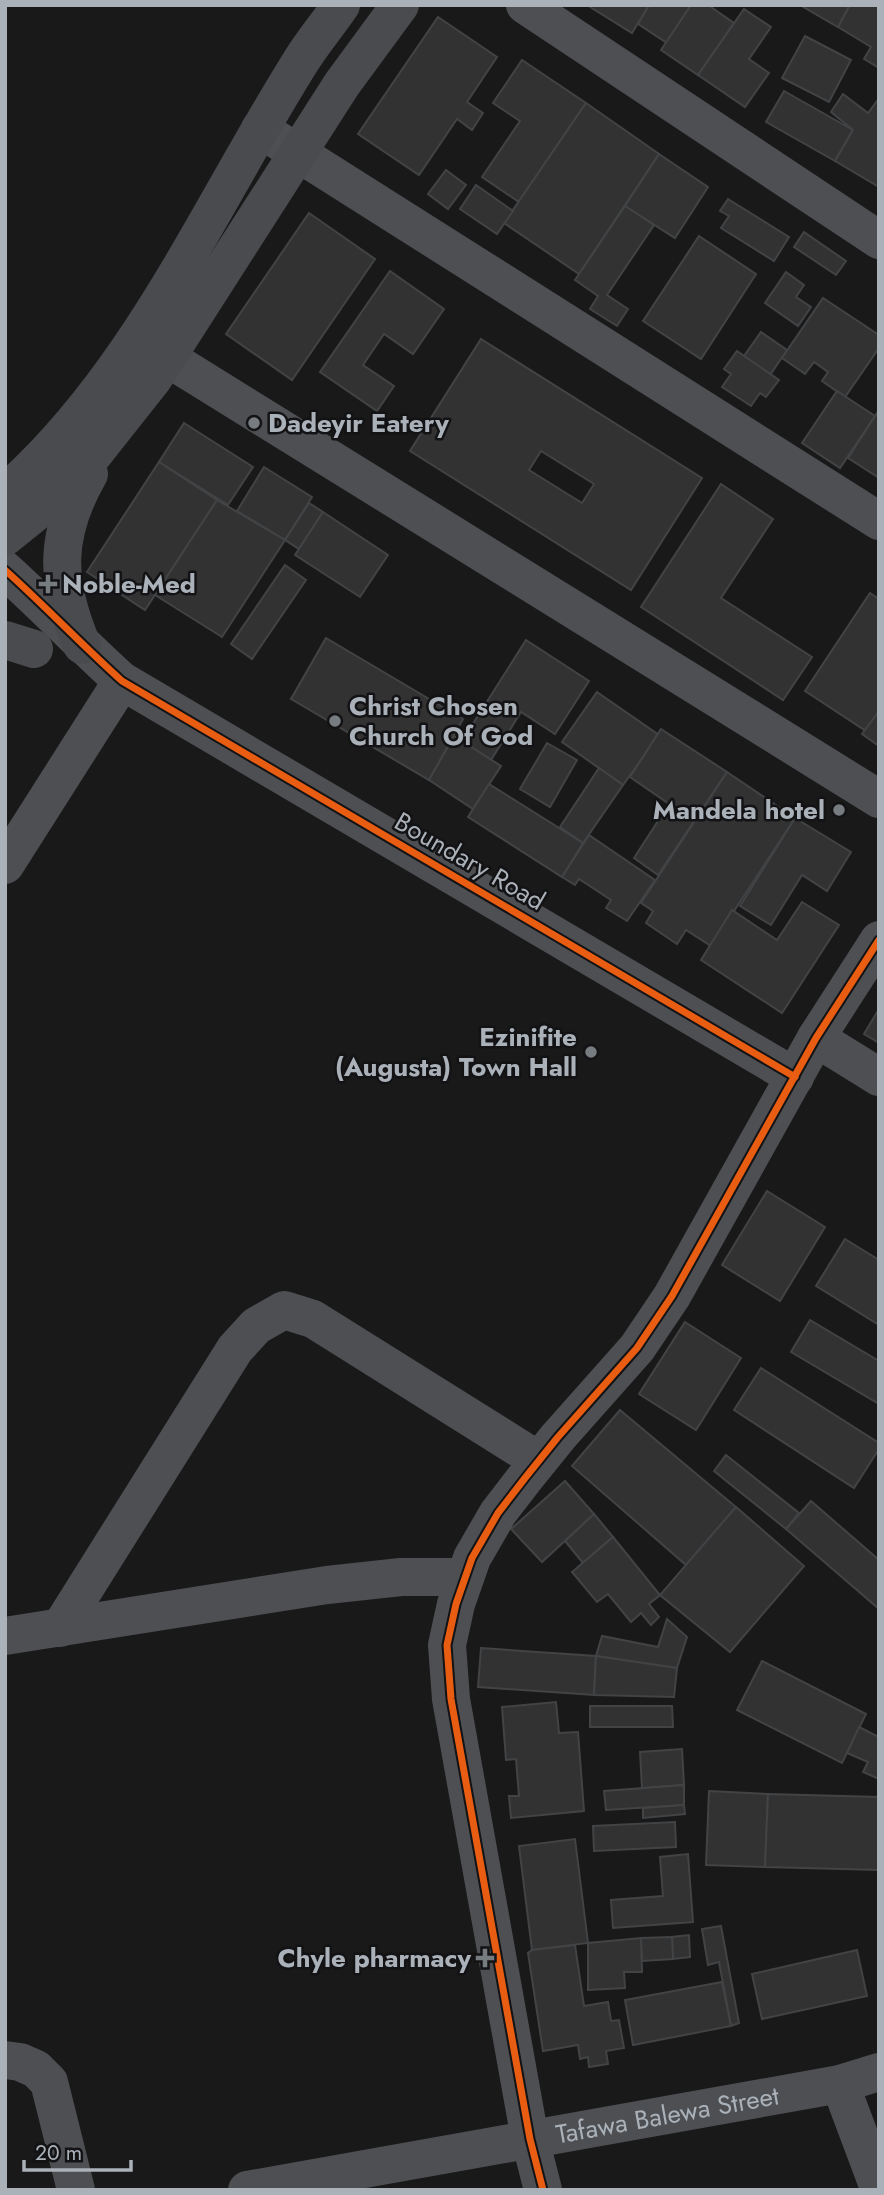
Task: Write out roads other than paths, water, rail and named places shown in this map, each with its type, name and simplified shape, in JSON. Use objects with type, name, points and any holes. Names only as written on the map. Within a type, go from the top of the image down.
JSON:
[{"type":"main road","points":[[5,493],[64,436],[96,397],[158,305],[303,58],[341,5]]},
{"type":"main road","points":[[5,537],[81,470],[153,379],[342,84],[400,5]]},
{"type":"main road","points":[[82,645],[68,613],[63,584],[62,552],[65,527],[75,498],[113,431]]},
{"type":"street","points":[[525,5],[879,240]]},
{"type":"street","points":[[260,129],[879,521]]},
{"type":"street","points":[[166,357],[879,799]]},
{"type":"street","points":[[5,570],[122,681]]},
{"type":"street","points":[[5,624],[20,644],[122,681]]},
{"type":"street","points":[[5,865],[122,681]]},
{"type":"street","name":"Boundary Road","points":[[122,681],[796,1077]]},
{"type":"street","points":[[543,2190],[530,2139],[451,1699],[447,1645],[456,1604],[472,1558],[498,1513],[538,1460],[602,1390],[672,1296],[816,1038],[879,940]]},
{"type":"street","points":[[816,1038],[879,1077]]},
{"type":"street","points":[[61,1628],[235,1349],[256,1326],[284,1310],[313,1319],[538,1460]]},
{"type":"street","points":[[5,1636],[327,1585],[401,1577],[465,1577]]},
{"type":"street","points":[[5,2060],[20,2062],[36,2069],[49,2082],[76,2190]]},
{"type":"street","name":"Tafawa Balewa Street","points":[[247,2190],[840,2084],[879,2072]]},
{"type":"street","points":[[840,2084],[879,2188]]},
{"type":"place","name":"Dadeyir Eatery","points":[[254,423]]},
{"type":"place","name":"Noble-Med","points":[[48,584]]},
{"type":"place","name":"Christ Chosen Church Of God","points":[[335,721]]},
{"type":"place","name":"Mandela hotel","points":[[839,810]]},
{"type":"place","name":"Ezinifite (Augusta) Town Hall","points":[[591,1052]]},
{"type":"place","name":"Chyle pharmacy","points":[[485,1958]]}]
